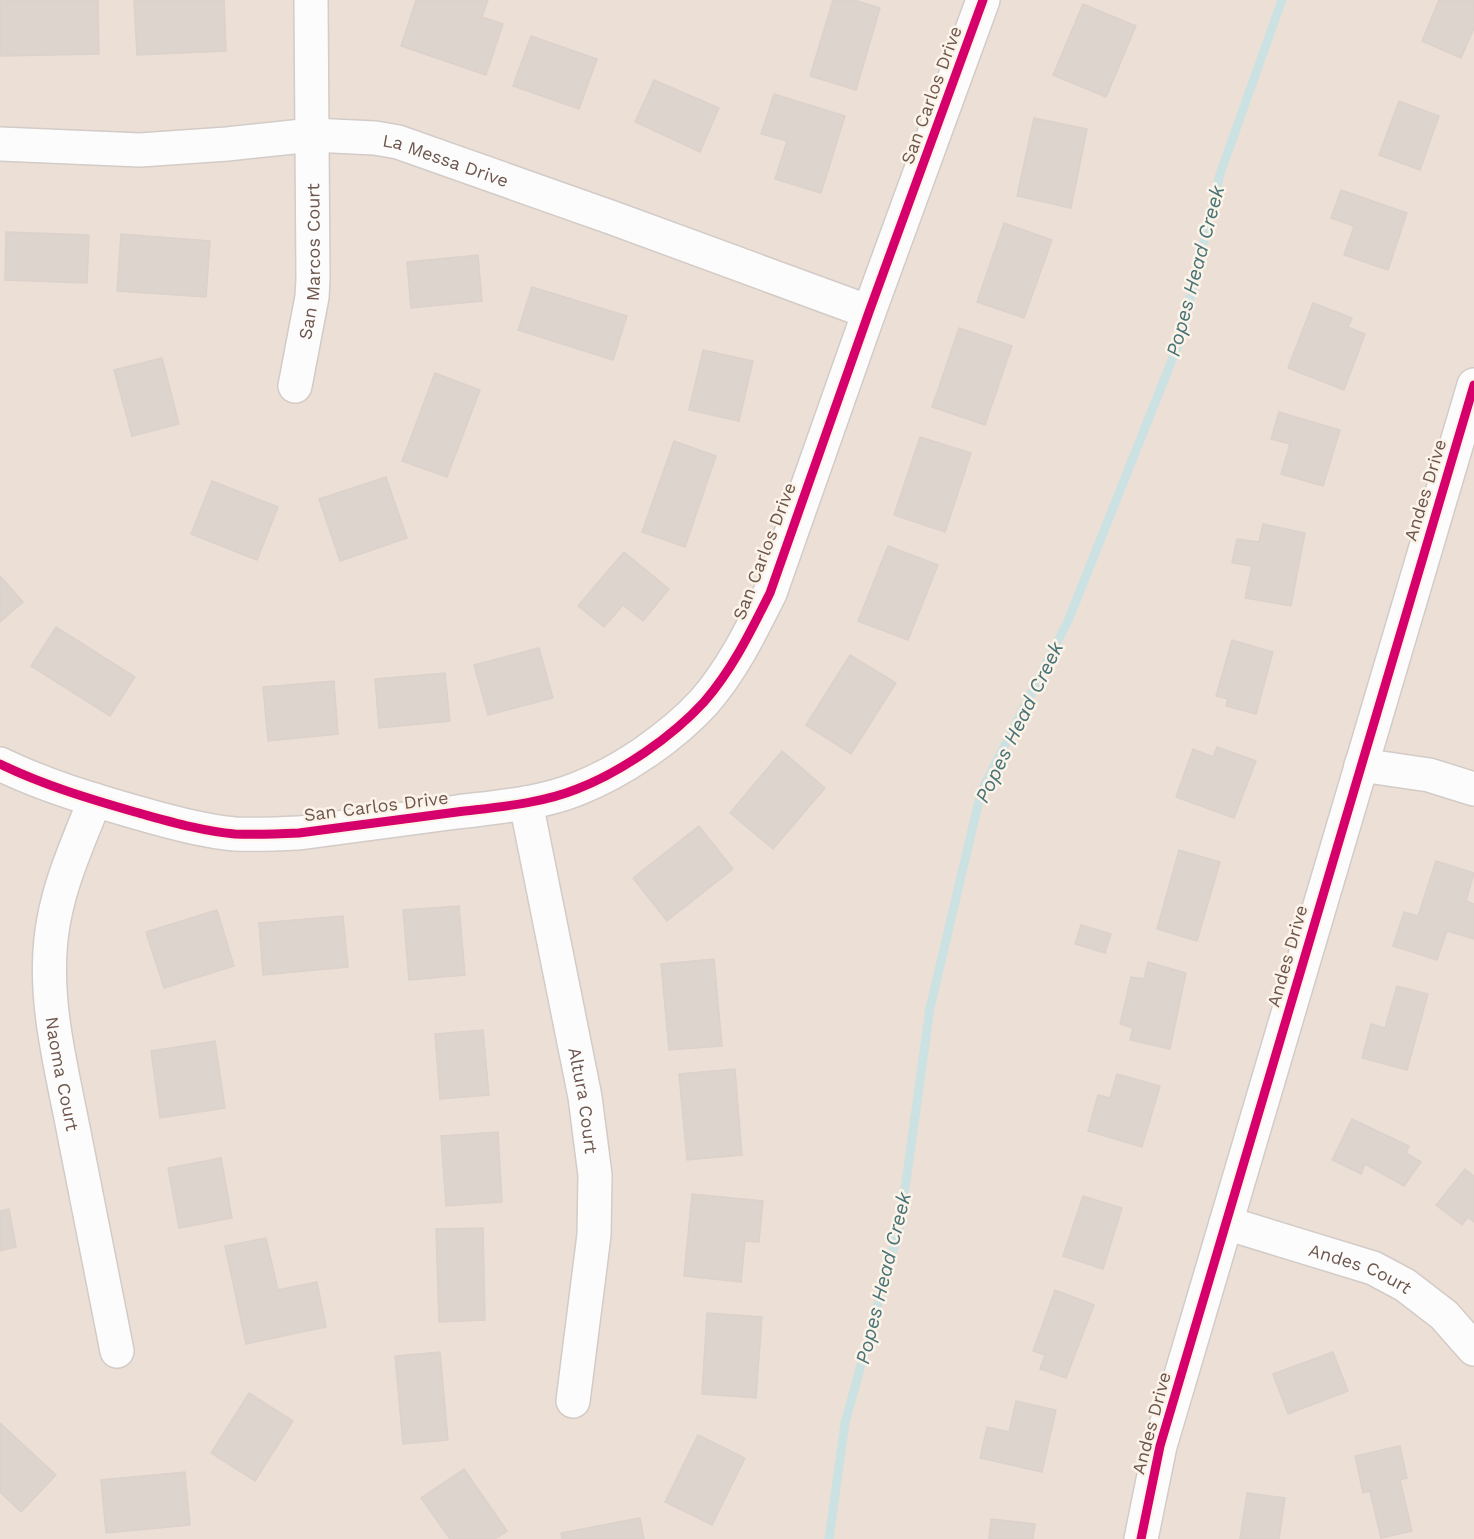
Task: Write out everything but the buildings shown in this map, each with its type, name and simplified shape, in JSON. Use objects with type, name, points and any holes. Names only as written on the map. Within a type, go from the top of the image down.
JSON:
[{"type":"street","name":"San Marcos Court","points":[[295,386],[312,297],[313,279],[310,0]]},
{"type":"street","name":"San Carlos Drive","points":[[0,764],[95,800],[181,825],[232,834],[262,835],[311,831],[526,803],[577,790],[647,751],[681,724],[720,681],[749,635],[770,594],[869,312],[983,0]]},
{"type":"street","name":"La Messa Drive","points":[[0,144],[140,150],[312,135],[375,138],[398,142],[869,312]]},
{"type":"street","name":"Andes Drive","points":[[1141,1539],[1160,1446],[1474,385]]},
{"type":"street","points":[[1361,765],[1429,775],[1474,789]]},
{"type":"street","name":"Naoma Court","points":[[95,800],[58,900],[51,938],[48,978],[59,1059],[117,1351]]},
{"type":"street","name":"Altura Court","points":[[526,803],[585,1097],[595,1175],[594,1235],[573,1401]]},
{"type":"street","name":"Andes Court","points":[[1226,1223],[1373,1268],[1405,1285],[1444,1315],[1474,1349]]},
{"type":"shaded area","points":[[0,0],[1474,0],[1474,1539],[0,1539]]},
{"type":"waterway","name":"Popes Head Creek","points":[[829,1539],[845,1423],[900,1225],[930,1008],[981,792],[1068,621],[1180,340],[1220,174],[1282,0]]},
{"type":"cycle path","points":[[0,764],[67,791],[197,828],[222,833],[299,833],[533,802],[563,794],[611,773],[645,752],[677,728],[704,702],[723,677],[756,622],[770,593],[869,312],[983,0]]},
{"type":"cycle path","points":[[1141,1539],[1160,1446],[1474,385]]}]
